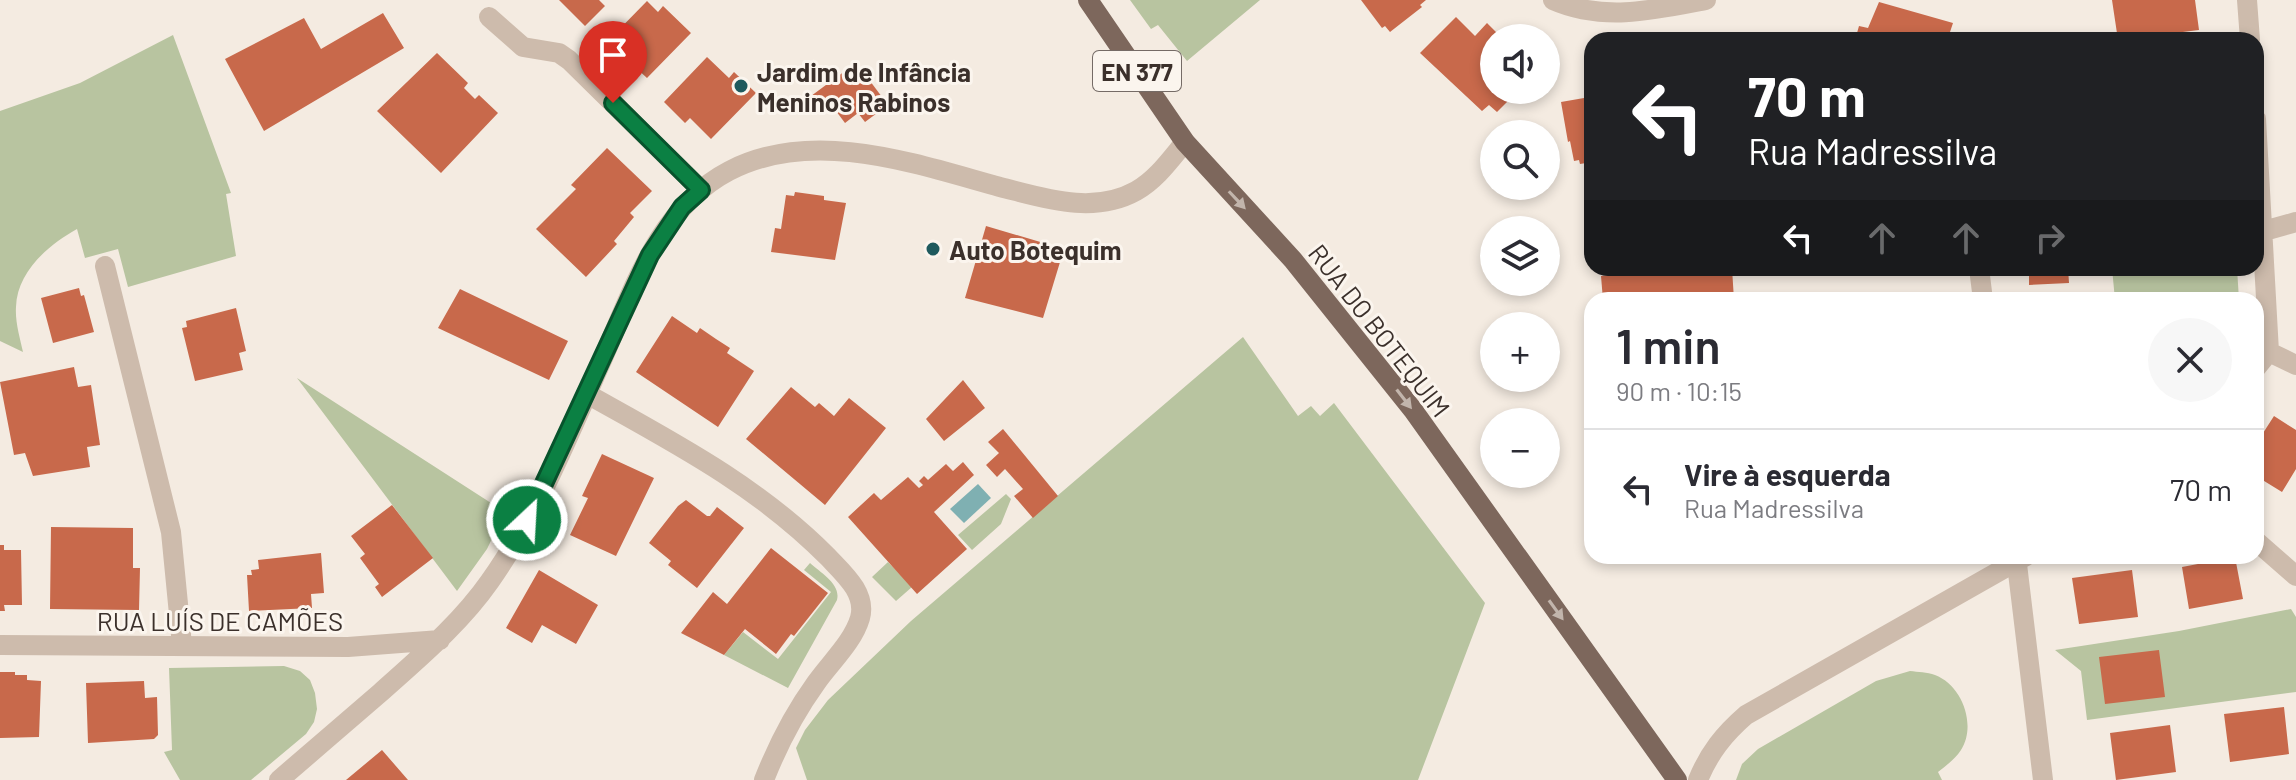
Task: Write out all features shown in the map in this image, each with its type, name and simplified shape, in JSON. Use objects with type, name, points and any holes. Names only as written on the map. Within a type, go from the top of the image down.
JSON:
[{"type":"main road","name":"RUA DO BOTEQUIM","points":[[1088,0],[1185,142],[1293,260],[1354,334],[1677,780]]},
{"type":"street","points":[[1553,0],[1586,10],[1621,14],[1706,0]]},
{"type":"street","points":[[2247,0],[2249,32]]},
{"type":"street","points":[[489,17],[523,47],[559,53],[569,60],[701,190]]},
{"type":"street","points":[[279,780],[440,640],[490,581],[527,520],[650,255],[682,207],[701,190],[729,171],[759,159],[794,151],[831,151],[920,166],[1050,200],[1104,202],[1135,191],[1160,172],[1185,142]]},
{"type":"street","points":[[2264,358],[2269,352],[2264,231],[2296,222]]},
{"type":"street","points":[[105,266],[171,532],[182,645]]},
{"type":"street","points":[[2269,352],[2296,365]]},
{"type":"street","points":[[587,394],[709,462],[762,497],[809,538],[852,582],[859,598],[861,616],[814,686],[764,780]]},
{"type":"street","points":[[2264,548],[2296,576]]},
{"type":"street","points":[[1698,780],[1707,758],[1725,733],[1746,715],[2010,564]]},
{"type":"street","points":[[2021,564],[2043,780]]},
{"type":"street","name":"RUA LUÍS DE CAMÕES","points":[[0,645],[348,647],[440,640]]},
{"type":"green space","points":[[1130,0],[1260,0],[1187,61],[1158,25],[1151,29]]},
{"type":"green space","points":[[173,35],[231,193],[226,194],[236,256],[128,287],[118,249],[85,258],[77,229],[45,251],[22,282],[16,313],[23,352],[0,341],[0,111],[80,83]]},
{"type":"green space","points":[[2113,276],[2238,276],[2238,292],[2114,292]]},
{"type":"green space","points":[[1243,337],[1298,416],[1311,406],[1320,416],[1334,403],[1485,603],[1418,780],[807,780],[796,748],[805,730],[828,700],[911,621]]},
{"type":"green space","points":[[297,378],[505,512],[487,549],[457,591]]},
{"type":"green space","points":[[1006,494],[1011,499],[1001,524],[972,550],[958,535]]},
{"type":"green space","points":[[888,562],[912,587],[896,601],[872,577]]},
{"type":"green space","points":[[810,563],[833,584],[837,600],[788,688],[724,655],[743,632],[778,659],[831,592],[804,570]]},
{"type":"green space","points":[[2291,609],[2296,617],[2296,692],[2087,720],[2081,671],[2055,650],[2179,631]]},
{"type":"green space","points":[[284,666],[300,671],[310,680],[315,693],[317,709],[314,722],[306,734],[251,780],[180,780],[164,752],[172,750],[169,668]]},
{"type":"green space","points":[[1910,671],[1932,674],[1945,680],[1953,687],[1964,707],[1966,740],[1956,756],[1938,772],[1942,780],[1736,780],[1742,764],[1758,749],[1876,681]]},
{"type":"water","points":[[978,484],[991,498],[964,523],[950,509]]},
{"type":"building","points":[[559,0],[599,0],[605,6],[585,26]]},
{"type":"building","points":[[1361,0],[1426,0],[1420,5],[1422,7],[1390,32],[1385,26],[1382,28]]},
{"type":"building","points":[[2112,0],[2195,0],[2199,30],[2117,32]]},
{"type":"building","points":[[647,1],[658,12],[663,6],[691,33],[647,78],[634,66],[628,73],[602,47]]},
{"type":"building","points":[[1879,2],[1953,23],[1950,32],[1857,32],[1859,26],[1868,28]]},
{"type":"building","points":[[383,13],[404,48],[264,131],[225,59],[304,18],[321,49]]},
{"type":"building","points":[[1456,17],[1475,36],[1480,31],[1480,104],[1505,104],[1497,112],[1489,105],[1482,111],[1420,53]]},
{"type":"building","points":[[437,53],[468,83],[464,88],[475,99],[479,95],[498,113],[441,173],[377,111]]},
{"type":"building","points":[[707,57],[729,78],[734,72],[756,93],[711,139],[690,118],[685,123],[664,102]]},
{"type":"building","points":[[858,65],[888,105],[865,122],[858,113],[845,123],[833,107],[824,114],[811,96]]},
{"type":"building","points":[[1584,98],[1584,163],[1574,161],[1561,102]]},
{"type":"building","points":[[607,148],[652,191],[630,213],[634,217],[614,241],[617,244],[586,277],[536,229],[576,189],[571,185]]},
{"type":"building","points":[[795,192],[846,203],[835,260],[771,252],[775,228],[781,229],[786,195],[794,196]]},
{"type":"building","points":[[986,226],[1064,249],[1043,318],[965,298]]},
{"type":"building","points":[[1601,276],[1732,276],[1734,292],[1602,292]]},
{"type":"building","points":[[2029,276],[2069,276],[2069,283],[2029,285]]},
{"type":"building","points":[[79,288],[81,296],[84,295],[94,332],[53,343],[41,298]]},
{"type":"building","points":[[460,289],[568,341],[549,380],[438,328]]},
{"type":"building","points":[[236,308],[246,351],[239,353],[243,370],[195,381],[182,328],[187,327],[186,321]]},
{"type":"building","points":[[672,316],[697,333],[700,328],[730,348],[727,353],[754,371],[718,427],[636,372]]},
{"type":"building","points":[[74,367],[78,387],[91,385],[100,445],[87,447],[90,467],[33,476],[25,453],[14,455],[0,382]]},
{"type":"building","points":[[963,380],[985,408],[944,441],[926,419]]},
{"type":"building","points":[[791,387],[815,407],[819,403],[834,416],[849,398],[886,428],[825,505],[746,439]]},
{"type":"building","points":[[2274,416],[2296,430],[2296,469],[2282,492],[2264,481],[2264,432]]},
{"type":"building","points":[[1003,429],[1058,496],[1033,518],[1014,496],[1023,489],[1005,469],[997,477],[986,465],[999,453],[988,442]]},
{"type":"building","points":[[602,454],[654,478],[616,556],[570,535],[588,498],[582,496]]},
{"type":"building","points":[[963,462],[974,475],[934,512],[967,549],[917,594],[848,517],[874,493],[881,500],[908,477],[919,488],[923,485],[919,481],[924,476],[928,480],[946,464],[953,471]]},
{"type":"building","points":[[686,500],[707,516],[717,507],[744,528],[697,588],[668,565],[671,561],[649,543]]},
{"type":"building","points":[[392,505],[433,558],[382,597],[375,587],[379,584],[360,558],[365,554],[351,536]]},
{"type":"building","points":[[51,527],[133,528],[133,568],[140,568],[139,610],[50,609]]},
{"type":"building","points":[[0,545],[4,545],[4,550],[21,550],[22,605],[4,605],[5,611],[0,611]]},
{"type":"building","points":[[771,548],[828,593],[776,654],[745,629],[724,655],[681,633],[713,592],[727,604]]},
{"type":"building","points":[[321,553],[324,593],[311,594],[312,608],[249,611],[247,575],[252,575],[251,570],[259,569],[258,560]]},
{"type":"building","points":[[2236,564],[2243,599],[2189,609],[2182,567]]},
{"type":"building","points":[[539,570],[598,605],[576,644],[542,625],[532,643],[506,628]]},
{"type":"building","points":[[2132,570],[2138,617],[2079,624],[2072,578]]},
{"type":"building","points":[[2159,650],[2165,697],[2105,704],[2099,657]]},
{"type":"building","points":[[0,672],[15,672],[15,675],[27,675],[27,680],[41,681],[39,737],[0,738]]},
{"type":"building","points":[[144,681],[145,698],[157,697],[158,735],[154,739],[88,743],[86,683]]},
{"type":"building","points":[[2284,707],[2289,754],[2230,762],[2224,714]]},
{"type":"building","points":[[2170,725],[2176,772],[2116,780],[2110,733]]},
{"type":"building","points":[[382,750],[408,780],[346,780]]},
{"type":"place","name":"Jardim de Infância Meninos Rabinos","points":[[741,86]]},
{"type":"place","name":"Auto Botequim","points":[[933,249]]},
{"type":"route","points":[[527,520],[650,255],[682,207],[701,190],[613,103]]}]
